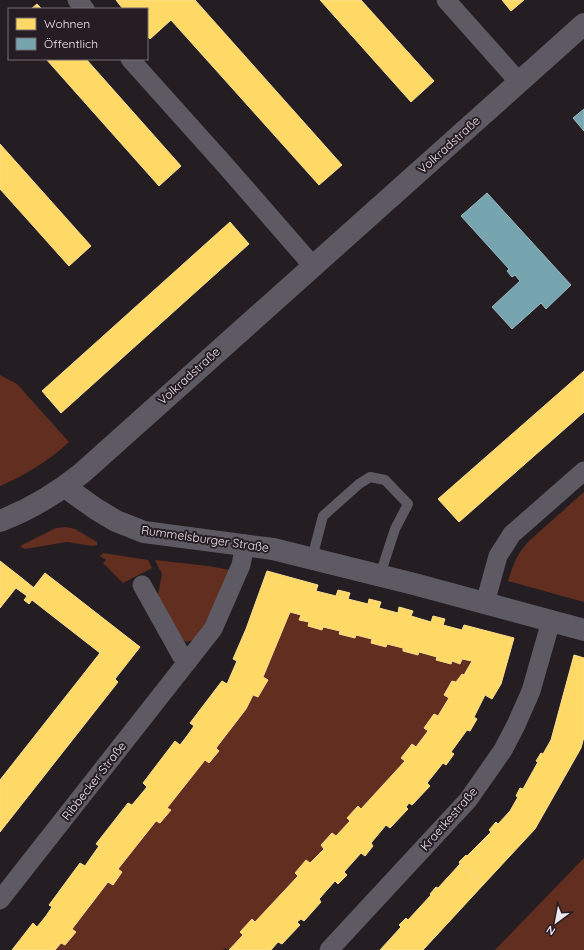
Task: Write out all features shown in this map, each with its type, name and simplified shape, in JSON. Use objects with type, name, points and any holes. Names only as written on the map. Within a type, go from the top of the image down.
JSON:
[{"type":"street","points":[[77,0],[84,8]]},
{"type":"street","points":[[446,0],[519,82]]},
{"type":"street","name":"Volkradstraße","points":[[65,487],[584,24]]},
{"type":"street","points":[[131,60],[230,170],[313,266]]},
{"type":"street","points":[[485,603],[498,556],[512,534],[584,471]]},
{"type":"street","points":[[0,521],[23,512],[65,487]]},
{"type":"street","name":"Rummelsburger Straße","points":[[65,487],[96,510],[116,521],[144,532],[245,544],[273,549],[380,575],[584,630]]},
{"type":"street","name":"Ribbecker Straße","points":[[0,900],[213,629],[241,565],[245,544]]},
{"type":"street","points":[[142,585],[180,655],[188,661]]},
{"type":"street","name":"Kraetkestraße","points":[[329,950],[468,800],[503,750],[531,691],[551,621]]},
{"type":"lane","points":[[312,558],[323,516],[358,484],[370,477],[385,480],[408,504],[395,529],[380,575]]},
{"type":"shaded area","points":[[0,375],[17,384],[69,442],[53,456],[36,467],[0,486]]},
{"type":"shaded area","points":[[584,492],[584,602],[508,581],[521,550],[529,541]]},
{"type":"shaded area","points":[[66,527],[75,529],[97,542],[97,545],[92,546],[67,542],[25,549],[20,546],[56,528]]},
{"type":"shaded area","points":[[103,553],[148,560],[152,568],[123,583],[103,563],[106,560],[100,556]]},
{"type":"shaded area","points":[[155,560],[230,570],[197,639],[186,642],[182,639],[158,594],[162,574]]},
{"type":"shaded area","points":[[290,612],[301,615],[299,620],[309,622],[308,626],[323,627],[340,631],[339,634],[355,638],[356,635],[372,639],[371,643],[386,647],[387,644],[403,648],[403,651],[417,655],[419,652],[437,657],[436,660],[450,664],[452,661],[460,664],[462,659],[472,661],[464,675],[462,674],[456,682],[452,681],[444,695],[449,698],[438,716],[434,714],[428,731],[416,747],[412,744],[401,758],[405,761],[361,809],[358,806],[347,818],[350,821],[336,836],[332,833],[321,845],[324,849],[310,863],[306,861],[295,873],[298,876],[229,950],[225,948],[223,950],[55,950],[61,943],[65,945],[76,932],[72,929],[108,882],[122,872],[118,869],[156,821],[160,823],[170,811],[167,808],[204,760],[209,763],[218,751],[216,748],[253,695],[258,697],[267,681],[263,677]]},
{"type":"shaded area","points":[[584,858],[584,950],[495,950]]},
{"type":"building: Wohnen","points":[[116,0],[195,0],[342,165],[319,185],[171,20],[150,39],[148,37],[148,8],[122,8]]},
{"type":"building: Wohnen","points":[[320,0],[361,0],[434,81],[411,102]]},
{"type":"building: Wohnen","points":[[502,0],[524,0],[511,11]]},
{"type":"building: Wohnen","points":[[37,4],[41,8],[32,8]]},
{"type":"building: Wohnen","points":[[47,60],[87,60],[181,166],[159,186]]},
{"type":"building: Wohnen","points":[[0,144],[91,246],[69,266],[0,189]]},
{"type":"building: Wohnen","points":[[230,222],[249,244],[61,413],[42,391]]},
{"type":"building: Wohnen","points":[[584,371],[584,412],[459,522],[438,499]]},
{"type":"building: Wohnen","points":[[0,561],[23,579],[0,608]]},
{"type":"building: Wohnen","points":[[267,571],[318,585],[316,591],[336,596],[338,590],[350,593],[348,599],[368,604],[369,599],[381,602],[379,608],[398,613],[399,607],[413,611],[411,616],[431,622],[433,616],[445,619],[443,625],[462,630],[464,625],[514,638],[501,684],[492,699],[485,695],[474,717],[477,719],[470,731],[467,730],[451,752],[454,754],[446,765],[443,763],[427,783],[430,786],[412,805],[409,803],[406,807],[408,809],[390,828],[386,825],[371,843],[373,846],[365,856],[361,853],[344,872],[347,875],[338,884],[335,881],[319,899],[321,902],[304,921],[301,919],[297,922],[300,925],[282,944],[278,942],[271,950],[229,950],[243,935],[240,932],[252,919],[255,922],[298,876],[295,873],[306,860],[310,863],[324,849],[321,845],[332,833],[336,836],[350,821],[347,818],[358,806],[361,809],[405,761],[401,758],[412,744],[416,747],[428,731],[424,728],[434,714],[438,716],[449,698],[444,695],[452,681],[456,682],[462,674],[464,675],[472,661],[462,659],[460,664],[452,661],[451,664],[436,660],[437,657],[419,652],[418,655],[403,651],[403,648],[387,644],[386,647],[371,643],[372,639],[356,635],[355,638],[339,634],[340,631],[323,627],[322,630],[308,626],[309,622],[299,620],[301,615],[290,612],[263,677],[268,680],[258,697],[253,695],[246,709],[216,748],[219,751],[209,763],[205,760],[167,808],[171,810],[160,823],[156,821],[118,869],[122,872],[113,885],[108,882],[72,929],[76,932],[65,945],[61,943],[55,950],[12,950],[33,923],[37,927],[52,907],[49,905],[80,863],[85,866],[99,846],[96,844],[128,803],[132,805],[147,787],[143,783],[175,741],[180,745],[194,726],[190,723],[222,681],[227,684],[237,661],[233,659],[246,629]]},
{"type":"building: Wohnen","points":[[45,573],[140,647],[115,679],[118,682],[0,832],[0,780],[100,653],[32,600],[29,604],[24,600]]},
{"type":"building: Wohnen","points":[[23,579],[34,588],[27,596],[16,588]]},
{"type":"building: Wohnen","points":[[574,655],[584,658],[584,737],[581,748],[535,829],[483,885],[459,862],[491,832],[489,830],[496,822],[498,824],[510,811],[518,797],[516,796],[520,788],[523,789],[538,762],[536,761],[541,753],[543,754],[551,740]]},
{"type":"building: Wohnen","points":[[460,864],[483,885],[423,950],[380,950],[401,927],[399,925],[406,918],[408,920],[431,895],[430,894],[436,887],[438,888]]},
{"type":"building: Öffentlich","points":[[584,109],[584,131],[573,118]]},
{"type":"building: Öffentlich","points":[[487,193],[571,285],[546,309],[541,303],[512,329],[492,307],[520,281],[515,275],[512,277],[507,271],[509,269],[461,216]]}]
